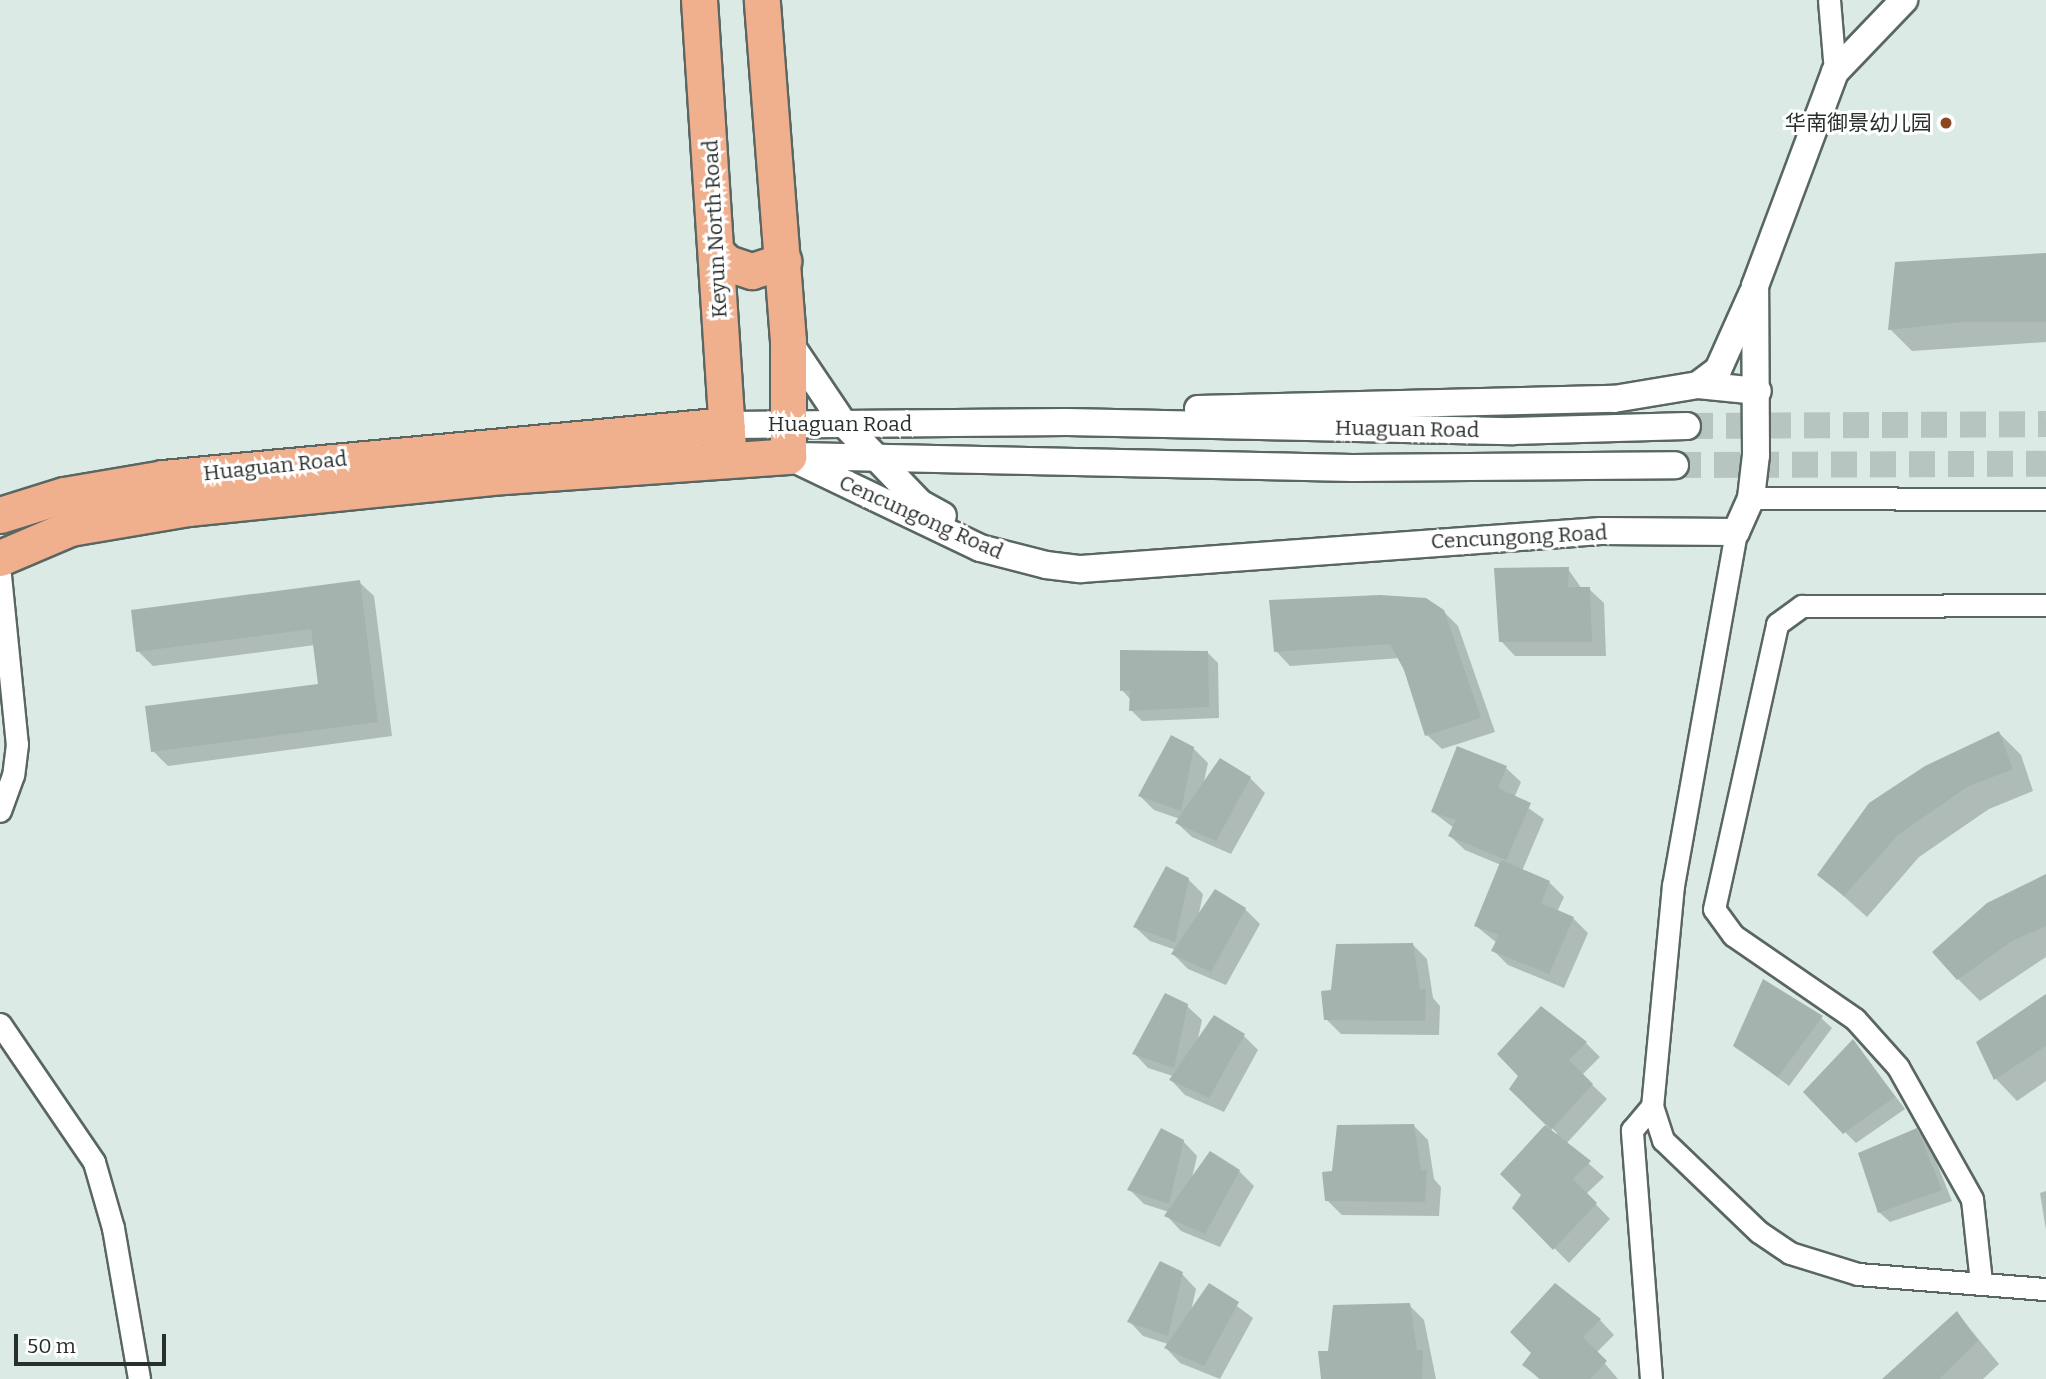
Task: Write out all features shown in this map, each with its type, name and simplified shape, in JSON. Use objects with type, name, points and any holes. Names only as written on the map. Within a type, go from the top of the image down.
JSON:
[{"type":"main road","name":"Keyun North Road","points":[[699,0],[728,442]]},
{"type":"main road","points":[[762,0],[788,341],[788,440]]},
{"type":"main road","points":[[716,251],[727,263],[752,271],[783,261]]},
{"type":"main road","name":"Huaguan Road","points":[[0,515],[64,495],[163,478],[788,440]]},
{"type":"main road","name":"Huaguan Road","points":[[0,558],[70,528],[188,508],[728,442]]},
{"type":"street","points":[[1829,0],[1835,72]]},
{"type":"street","points":[[1698,385],[1717,370],[1755,286],[1835,72],[1875,27],[1904,0]]},
{"type":"street","points":[[1755,286],[1758,391],[1751,498],[1736,532],[1674,885],[1652,1106],[1663,1140],[1759,1233],[1790,1253],[1858,1274],[2046,1289]]},
{"type":"street","points":[[788,341],[844,424],[920,503],[993,543],[1081,569]]},
{"type":"street","points":[[1040,423],[1111,413],[1255,406],[1614,399],[1698,385],[1758,391]]},
{"type":"street","name":"Huaguan Road","points":[[788,440],[844,424],[1040,423],[1513,430],[1687,426]]},
{"type":"street","name":"Huaguan Road","points":[[788,440],[876,457],[1353,468],[1675,465]]},
{"type":"street","name":"Cencungong Road","points":[[788,440],[980,548],[1046,565],[1081,569],[1601,531],[1736,532]]},
{"type":"street","points":[[1751,498],[2046,499]]},
{"type":"street","points":[[0,575],[17,744],[13,775],[0,811]]},
{"type":"street","points":[[1981,1282],[1972,1199],[1898,1068],[1855,1018],[1733,935],[1714,909],[1777,624],[1802,606],[2046,605]]},
{"type":"street","points":[[0,1024],[94,1163],[113,1228],[139,1379]]},
{"type":"street","points":[[1651,1379],[1632,1130],[1652,1106]]},
{"type":"building","points":[[2046,253],[2046,322],[1962,322],[1888,330],[1895,262]]},
{"type":"building","points":[[1569,567],[1568,587],[1590,587],[1592,642],[1499,642],[1494,568]]},
{"type":"building","points":[[360,580],[378,722],[151,752],[145,706],[318,684],[311,629],[136,652],[131,610]]},
{"type":"building","points":[[1380,595],[1426,598],[1444,610],[1481,718],[1425,736],[1404,670],[1390,644],[1274,652],[1269,600]]},
{"type":"building","points":[[1120,650],[1208,651],[1209,707],[1129,711],[1130,690],[1120,691]]},
{"type":"building","points":[[1999,731],[2013,769],[1967,787],[1898,835],[1844,896],[1817,875],[1869,803],[1925,766]]},
{"type":"building","points":[[1171,735],[1194,747],[1181,811],[1138,796]]},
{"type":"building","points":[[1457,746],[1507,766],[1498,788],[1531,803],[1506,860],[1448,836],[1456,820],[1431,812]]},
{"type":"building","points":[[1220,758],[1251,777],[1216,841],[1175,823]]},
{"type":"building","points":[[1501,860],[1550,881],[1541,903],[1574,917],[1549,974],[1491,951],[1499,935],[1474,926]]},
{"type":"building","points":[[1166,866],[1189,878],[1175,942],[1133,927]]},
{"type":"building","points":[[2046,874],[2046,926],[2012,941],[1957,980],[1932,952],[1987,903]]},
{"type":"building","points":[[1215,889],[1246,908],[1211,972],[1171,954]]},
{"type":"building","points":[[1413,943],[1420,989],[1426,989],[1425,1021],[1324,1020],[1321,991],[1331,990],[1336,944]]},
{"type":"building","points":[[1763,979],[1823,1016],[1778,1077],[1733,1046]]},
{"type":"building","points":[[1165,993],[1188,1004],[1174,1068],[1132,1054]]},
{"type":"building","points":[[2046,994],[2046,1046],[1994,1080],[1976,1042]]},
{"type":"building","points":[[1541,1006],[1587,1042],[1569,1060],[1593,1084],[1551,1130],[1509,1089],[1518,1076],[1497,1054]]},
{"type":"building","points":[[1214,1015],[1245,1034],[1209,1098],[1169,1080]]},
{"type":"building","points":[[1853,1039],[1895,1097],[1843,1134],[1803,1092]]},
{"type":"building","points":[[1414,1124],[1421,1170],[1427,1170],[1425,1202],[1325,1201],[1322,1172],[1332,1171],[1337,1125]]},
{"type":"building","points":[[1545,1125],[1591,1161],[1573,1179],[1597,1203],[1553,1250],[1512,1208],[1521,1195],[1500,1174]]},
{"type":"building","points":[[1161,1128],[1184,1140],[1169,1204],[1127,1190]]},
{"type":"building","points":[[1917,1128],[1942,1190],[1878,1213],[1858,1153]]},
{"type":"building","points":[[1210,1151],[1240,1170],[1205,1234],[1164,1216]]},
{"type":"building","points":[[1160,1261],[1183,1272],[1168,1336],[1127,1322]]},
{"type":"building","points":[[1209,1283],[1239,1302],[1204,1366],[1164,1348]]},
{"type":"building","points":[[1555,1283],[1601,1319],[1583,1337],[1607,1361],[1590,1379],[1541,1379],[1522,1365],[1531,1353],[1510,1332]]},
{"type":"building","points":[[1410,1303],[1417,1350],[1423,1350],[1422,1379],[1321,1379],[1318,1351],[1328,1351],[1333,1305]]},
{"type":"building","points":[[1957,1311],[1978,1341],[1939,1379],[1882,1379]]},
{"type":"tunnel","points":[[1687,426],[2046,424]]},
{"type":"tunnel","points":[[1675,465],[2046,464]]},
{"type":"place","name":"华南御景幼儿园","points":[[1946,123]]}]
